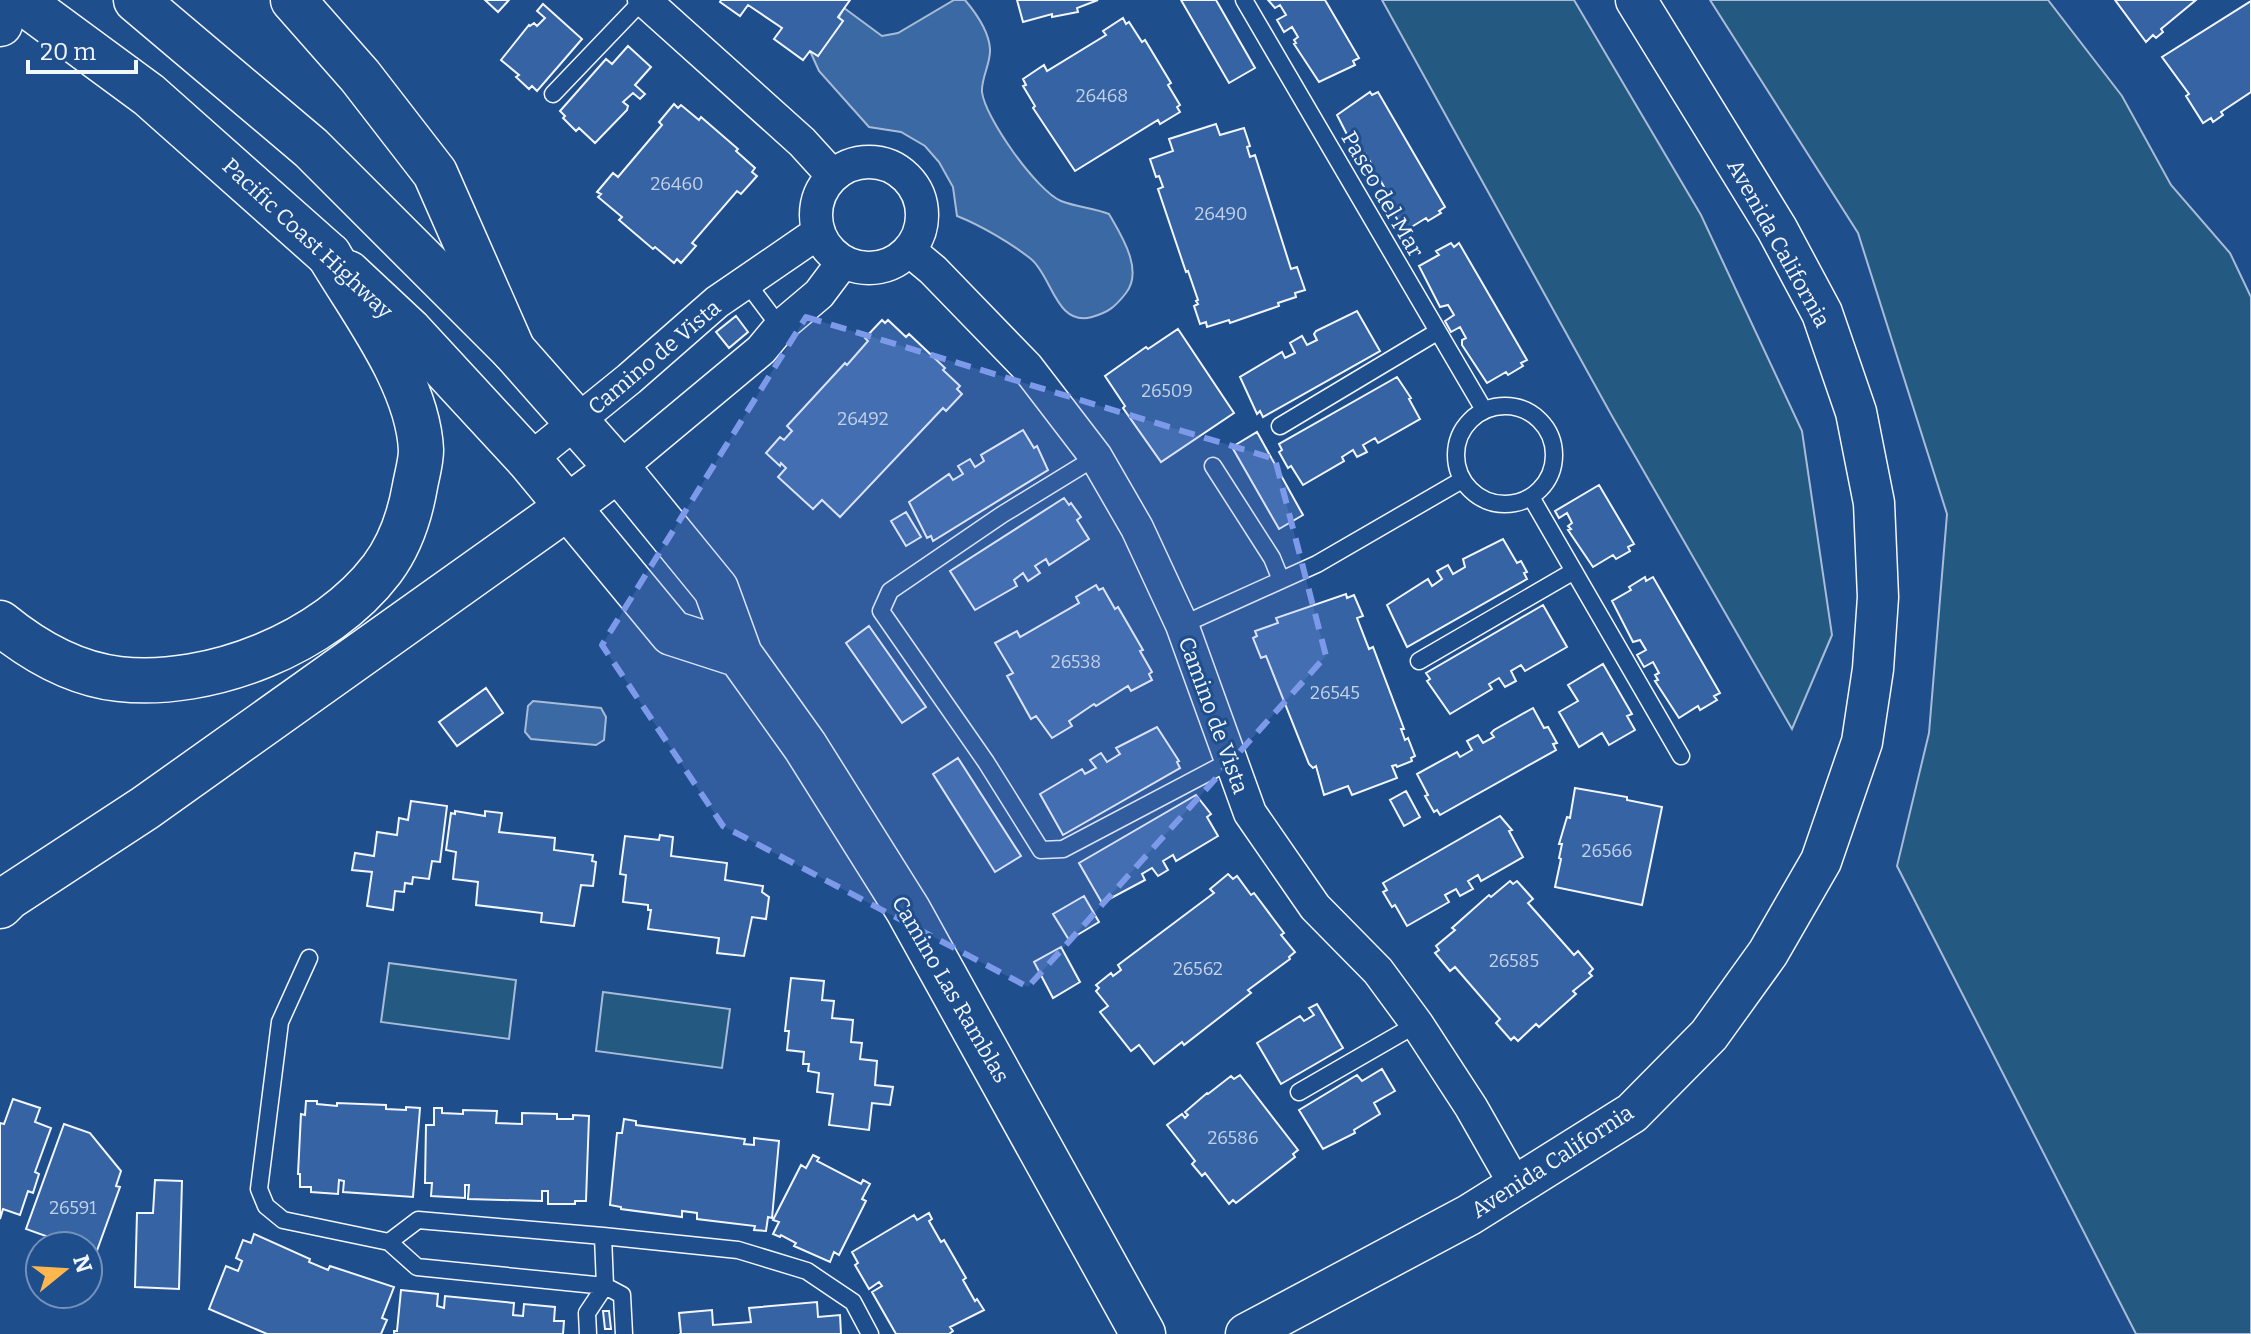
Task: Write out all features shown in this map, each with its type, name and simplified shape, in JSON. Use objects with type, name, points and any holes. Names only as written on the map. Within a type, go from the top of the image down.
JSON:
[{"type":"main road","points":[[0,24],[7,0]]},
{"type":"main road","name":"Pacific Coast Highway","points":[[20,0],[149,95],[329,255],[409,330],[568,507]]},
{"type":"main road","points":[[0,906],[9,897],[145,808],[618,469],[513,350],[311,148],[136,0]]},
{"type":"main road","points":[[293,0],[360,76],[435,173],[513,350]]},
{"type":"main road","points":[[0,623],[28,646],[76,667],[116,679],[157,681],[216,670],[286,646],[337,614],[376,577],[398,542],[411,510],[421,452],[415,415],[404,381],[329,255]]},
{"type":"main road","name":"Camino Las Ramblas","points":[[618,469],[716,589],[740,655],[805,746],[908,910],[1143,1334]]},
{"type":"main road","points":[[568,507],[672,633],[740,655]]},
{"type":"street","points":[[643,0],[802,142],[833,176]]},
{"type":"street","name":"Avenida California","points":[[1246,1334],[1469,1215],[1632,1113],[1709,1035],[1768,953],[1821,861],[1862,742],[1873,669],[1878,597],[1874,503],[1856,412],[1822,313],[1777,229],[1636,0]]},
{"type":"street","points":[[865,162],[883,163],[899,171],[912,183],[922,217],[918,234],[909,250],[896,261],[878,268],[860,268],[843,262],[824,244],[816,217],[817,202],[833,176],[848,166],[865,162]]},
{"type":"street","name":"Camino de Vista","points":[[529,460],[717,302],[819,232]]},
{"type":"street","name":"Camino de Vista","points":[[909,250],[933,270],[1027,367],[1096,457],[1137,528],[1182,625],[1250,813],[1315,907],[1378,971],[1417,1024],[1471,1107],[1516,1186]]},
{"type":"street","points":[[618,469],[761,350],[780,327],[819,294],[843,262]]},
{"type":"lane","points":[[553,94],[643,0]]},
{"type":"lane","name":"Paseo del Mar","points":[[1244,0],[1484,410]]},
{"type":"lane","points":[[747,283],[780,327]]},
{"type":"lane","points":[[1280,426],[1437,332]]},
{"type":"lane","points":[[1502,405],[1520,408],[1536,417],[1548,431],[1553,449],[1552,468],[1544,484],[1531,497],[1512,503],[1493,503],[1475,494],[1462,480],[1456,464],[1456,448],[1461,432],[1470,419],[1484,410],[1502,405]]},
{"type":"lane","points":[[1096,457],[1003,514],[890,591],[881,611],[986,762],[1041,850],[1063,849],[1230,761]]},
{"type":"lane","points":[[1213,466],[1272,558],[1281,580]]},
{"type":"lane","points":[[1182,625],[1317,564],[1462,480]]},
{"type":"lane","points":[[1531,497],[1681,756]]},
{"type":"lane","points":[[1419,661],[1574,571]]},
{"type":"lane","points":[[309,958],[280,1022],[259,1189],[266,1206],[283,1220],[389,1242],[417,1267],[605,1286],[622,1295],[624,1334]]},
{"type":"lane","points":[[1299,1092],[1417,1024]]},
{"type":"lane","points":[[389,1242],[418,1220],[738,1250],[807,1271],[853,1302],[870,1334]]},
{"type":"lane","points":[[588,1334],[587,1313],[605,1286],[603,1236]]},
{"type":"highlighted area","points":[[806,317],[1275,459],[1326,656],[1028,987],[723,826],[602,645]]},
{"type":"shaded area","points":[[954,0],[965,0],[987,36],[990,54],[982,92],[1002,135],[1026,169],[1051,195],[1067,203],[1109,214],[1124,242],[1132,263],[1131,284],[1118,302],[1103,313],[1080,318],[1070,315],[1062,308],[1031,259],[995,235],[957,216],[953,187],[939,162],[925,146],[901,132],[869,127],[819,71],[810,51],[818,56],[844,8],[882,36],[898,33]]},
{"type":"shaded area","points":[[1382,0],[1574,0],[1701,215],[1802,431],[1832,635],[1792,729],[1612,416]]},
{"type":"shaded area","points":[[1710,0],[2048,0],[2122,96],[2171,185],[2230,253],[2251,297],[2251,1334],[2136,1334],[1897,866],[1929,733],[1947,514],[1858,233]]},
{"type":"shaded area","points":[[533,701],[601,708],[606,717],[604,740],[596,745],[531,739],[525,732],[528,706]]},
{"type":"shaded area","points":[[389,963],[516,980],[509,1039],[381,1022]]},
{"type":"shaded area","points":[[603,992],[730,1009],[722,1068],[596,1051]]},
{"type":"building","points":[[485,0],[509,0],[498,12]]},
{"type":"building","points":[[721,0],[850,0],[838,17],[843,21],[818,56],[810,51],[803,60],[774,39],[782,28],[748,5],[740,16]]},
{"type":"building","points":[[1017,0],[1098,0],[1077,8],[1078,12],[1052,17],[1052,14],[1023,22]]},
{"type":"building","points":[[1181,0],[1216,0],[1255,68],[1229,83]]},
{"type":"building","points":[[1268,0],[1325,0],[1359,58],[1353,61],[1355,65],[1319,82],[1294,44],[1298,37],[1292,27],[1284,32],[1277,20],[1286,15],[1280,5],[1275,8]]},
{"type":"building","points":[[2115,0],[2196,0],[2161,29],[2163,32],[2156,38],[2153,35],[2146,42]]},
{"type":"building","points":[[2251,1],[2251,92],[2221,112],[2223,115],[2213,122],[2211,118],[2203,123],[2186,96],[2189,94],[2162,57]]},
{"type":"building","points":[[543,4],[582,39],[537,91],[532,86],[529,89],[516,77],[519,75],[501,60],[529,25],[534,23],[537,26],[545,18],[537,11]]},
{"type":"building","points":[[1123,18],[1142,42],[1145,40],[1171,83],[1168,85],[1180,105],[1177,107],[1180,112],[1160,124],[1158,120],[1075,171],[1033,108],[1035,106],[1023,86],[1026,85],[1023,79],[1044,65],[1047,71],[1106,35],[1103,31]]},
{"type":"building","points":[[628,46],[651,67],[635,85],[645,94],[640,99],[633,93],[623,102],[628,106],[627,110],[595,143],[579,128],[576,131],[560,111],[606,59],[612,64]]},
{"type":"building","points":[[1370,92],[1372,95],[1378,92],[1445,207],[1428,221],[1426,218],[1405,231],[1380,193],[1384,187],[1378,176],[1370,181],[1363,170],[1372,165],[1366,154],[1358,156],[1337,115]]},
{"type":"building","points":[[674,104],[678,108],[681,105],[699,120],[701,117],[738,149],[736,151],[755,168],[752,172],[757,176],[741,194],[737,191],[692,243],[696,246],[681,263],[677,259],[674,263],[655,247],[653,249],[619,220],[622,217],[598,197],[601,194],[597,192],[613,173],[618,177],[662,125],[659,122]]},
{"type":"building","points":[[1216,124],[1220,135],[1244,128],[1250,157],[1255,155],[1291,269],[1297,267],[1305,290],[1295,293],[1296,297],[1278,303],[1279,306],[1230,323],[1229,320],[1207,327],[1206,322],[1200,324],[1194,306],[1198,300],[1158,189],[1163,187],[1150,159],[1173,151],[1169,139]]},
{"type":"building","points":[[1451,243],[1454,247],[1459,243],[1527,360],[1508,375],[1506,372],[1487,383],[1462,345],[1462,340],[1466,338],[1460,327],[1451,332],[1445,321],[1454,315],[1448,305],[1440,307],[1419,266],[1439,255],[1436,251]]},
{"type":"building","points":[[1357,311],[1380,351],[1263,417],[1260,411],[1257,414],[1240,377],[1282,352],[1285,358],[1295,353],[1290,343],[1302,336],[1307,345],[1317,340],[1316,331]]},
{"type":"building","points":[[736,316],[748,332],[729,348],[716,332]]},
{"type":"building","points":[[882,320],[885,323],[888,320],[906,337],[909,334],[945,368],[943,370],[960,386],[957,389],[962,394],[946,411],[943,408],[840,517],[822,500],[813,509],[778,477],[786,468],[766,453],[780,437],[784,440],[792,431],[787,426],[845,363],[847,365]]},
{"type":"building","points":[[1178,329],[1234,413],[1161,462],[1105,376]]},
{"type":"building","points":[[1397,377],[1420,419],[1378,443],[1375,438],[1363,445],[1367,452],[1357,457],[1353,450],[1342,457],[1344,461],[1303,485],[1291,466],[1288,468],[1279,452],[1282,450],[1279,444]]},
{"type":"building","points":[[1023,430],[1034,448],[1037,446],[1048,470],[933,541],[931,536],[927,538],[909,502],[949,474],[953,480],[963,474],[958,466],[970,459],[975,467],[984,461],[981,455]]},
{"type":"building","points":[[1257,432],[1303,515],[1279,529],[1232,447]]},
{"type":"building","points":[[1599,485],[1634,544],[1628,547],[1630,551],[1616,559],[1613,555],[1593,567],[1568,530],[1572,523],[1567,513],[1559,518],[1555,511]]},
{"type":"building","points":[[1064,498],[1081,517],[1077,520],[1089,539],[1049,565],[1046,559],[1035,566],[1040,573],[1028,581],[1023,573],[1014,580],[1017,586],[975,610],[950,571]]},
{"type":"building","points":[[906,512],[921,537],[906,546],[891,521]]},
{"type":"building","points":[[1503,539],[1517,563],[1521,561],[1527,579],[1407,647],[1387,605],[1428,579],[1432,586],[1442,579],[1437,571],[1448,565],[1453,574],[1465,567],[1463,559]]},
{"type":"building","points":[[1645,577],[1646,581],[1653,577],[1720,693],[1714,696],[1717,700],[1700,710],[1698,706],[1679,718],[1655,681],[1658,680],[1655,675],[1659,673],[1653,662],[1644,667],[1637,655],[1646,650],[1640,640],[1633,642],[1612,601]]},
{"type":"building","points":[[1096,585],[1099,590],[1103,588],[1115,609],[1118,607],[1143,650],[1140,651],[1152,672],[1149,674],[1152,680],[1131,691],[1128,686],[1096,706],[1094,704],[1069,721],[1072,726],[1052,738],[1036,716],[1031,719],[1007,676],[1013,673],[995,643],[1017,631],[1020,637],[1079,603],[1076,597]]},
{"type":"building","points":[[1346,594],[1347,598],[1354,595],[1363,616],[1357,618],[1369,649],[1373,647],[1404,729],[1401,729],[1405,740],[1408,738],[1415,756],[1411,758],[1412,761],[1392,766],[1397,778],[1352,795],[1348,786],[1324,795],[1316,766],[1313,768],[1309,764],[1266,656],[1261,658],[1253,638],[1257,636],[1255,631],[1278,623],[1276,618]]},
{"type":"building","points":[[1543,605],[1567,647],[1525,671],[1521,665],[1511,671],[1516,681],[1505,687],[1499,678],[1489,684],[1492,689],[1450,714],[1427,681],[1430,679],[1426,673]]},
{"type":"building","points":[[869,626],[926,707],[902,723],[846,643]]},
{"type":"building","points":[[1603,664],[1632,714],[1627,716],[1635,730],[1609,745],[1602,733],[1579,747],[1559,712],[1578,701],[1568,685]]},
{"type":"building","points":[[486,688],[503,713],[457,746],[439,722]]},
{"type":"building","points":[[1533,708],[1557,743],[1553,744],[1556,750],[1440,815],[1437,810],[1434,812],[1417,774],[1457,752],[1460,757],[1472,750],[1467,741],[1478,735],[1483,743],[1494,737],[1491,733],[1494,730]]},
{"type":"building","points":[[1157,727],[1179,761],[1180,768],[1063,835],[1040,794],[1082,769],[1085,774],[1096,768],[1090,760],[1101,753],[1107,762],[1120,754],[1116,748]]},
{"type":"building","points":[[958,758],[1021,856],[995,872],[933,774]]},
{"type":"building","points":[[1575,788],[1662,807],[1642,905],[1555,887],[1561,859],[1562,844],[1559,844],[1567,817],[1570,818]]},
{"type":"building","points":[[1406,791],[1420,817],[1404,826],[1390,800]]},
{"type":"building","points":[[1196,795],[1211,814],[1207,817],[1218,836],[1176,861],[1173,855],[1163,861],[1168,870],[1158,876],[1152,868],[1142,874],[1145,880],[1102,903],[1079,863]]},
{"type":"building","points":[[411,801],[447,806],[440,862],[432,861],[429,879],[413,877],[412,884],[405,883],[404,892],[395,891],[393,910],[367,906],[372,872],[352,870],[355,853],[374,856],[377,832],[397,835],[399,818],[408,820]]},
{"type":"building","points":[[455,811],[485,816],[485,811],[502,813],[499,832],[555,838],[554,850],[593,855],[592,861],[596,862],[593,886],[581,885],[574,926],[541,922],[542,913],[476,905],[478,882],[453,879],[456,852],[446,850],[451,813],[455,814]]},
{"type":"building","points":[[1500,816],[1512,830],[1509,831],[1523,857],[1481,881],[1478,875],[1468,881],[1473,889],[1460,896],[1456,889],[1445,895],[1449,902],[1407,926],[1383,892],[1387,890],[1383,883]]},
{"type":"building","points":[[660,835],[673,837],[671,856],[727,863],[725,880],[763,886],[762,892],[769,897],[766,919],[752,917],[744,956],[717,953],[719,938],[648,929],[651,910],[648,910],[648,905],[623,902],[626,875],[620,874],[625,836],[659,840]]},
{"type":"building","points":[[1228,874],[1233,879],[1237,876],[1251,895],[1254,893],[1295,952],[1248,990],[1251,993],[1154,1064],[1139,1045],[1131,1051],[1100,1012],[1108,1006],[1096,991],[1099,988],[1096,985],[1111,973],[1113,976],[1121,970],[1118,965],[1214,893],[1210,889]]},
{"type":"building","points":[[1510,881],[1513,884],[1517,881],[1533,899],[1528,903],[1574,955],[1578,951],[1593,969],[1589,973],[1592,976],[1573,991],[1576,994],[1518,1041],[1514,1037],[1511,1040],[1496,1023],[1500,1019],[1455,967],[1450,971],[1435,953],[1439,950],[1436,946],[1455,930],[1452,928]]},
{"type":"building","points":[[1084,896],[1099,922],[1069,940],[1053,914]]},
{"type":"building","points":[[1061,947],[1080,982],[1053,998],[1034,962]]},
{"type":"building","points":[[791,978],[824,981],[822,1000],[834,1001],[832,1018],[853,1020],[851,1042],[862,1043],[860,1059],[877,1061],[875,1085],[893,1087],[890,1105],[872,1103],[869,1130],[829,1125],[833,1094],[817,1092],[819,1073],[808,1071],[809,1064],[803,1064],[804,1052],[787,1050],[789,1031],[785,1031]]},
{"type":"building","points":[[1317,1004],[1343,1048],[1281,1084],[1257,1043],[1300,1016],[1304,1021],[1314,1015],[1309,1008]]},
{"type":"building","points":[[1382,1069],[1395,1091],[1374,1103],[1380,1114],[1354,1130],[1355,1133],[1323,1149],[1299,1110],[1357,1075],[1362,1081]]},
{"type":"building","points":[[1240,1075],[1298,1150],[1293,1154],[1295,1157],[1236,1203],[1233,1200],[1229,1204],[1205,1173],[1202,1176],[1192,1164],[1195,1161],[1167,1125],[1182,1114],[1185,1118],[1188,1115],[1185,1112],[1207,1093],[1231,1076],[1234,1079]]},
{"type":"building","points":[[13,1099],[40,1108],[35,1122],[51,1128],[35,1172],[39,1174],[33,1193],[28,1191],[20,1215],[3,1209],[0,1219],[0,1123],[4,1124]]},
{"type":"building","points":[[306,1101],[337,1106],[337,1103],[386,1105],[386,1109],[420,1108],[413,1197],[343,1192],[344,1181],[339,1180],[338,1194],[311,1192],[311,1187],[300,1187],[301,1114],[305,1115]]},
{"type":"building","points":[[434,1108],[442,1108],[442,1113],[463,1114],[463,1110],[497,1111],[496,1123],[522,1124],[522,1113],[557,1114],[557,1119],[573,1119],[573,1115],[589,1116],[586,1201],[548,1204],[548,1191],[542,1191],[542,1201],[468,1199],[469,1185],[465,1185],[465,1198],[431,1196],[432,1183],[425,1183],[426,1125],[434,1125]]},
{"type":"building","points":[[624,1119],[636,1121],[636,1125],[745,1139],[744,1144],[754,1145],[754,1138],[779,1141],[772,1218],[768,1217],[766,1231],[754,1230],[755,1226],[697,1219],[697,1213],[682,1211],[682,1217],[610,1205],[617,1133],[622,1133]]},
{"type":"building","points":[[64,1124],[90,1133],[121,1171],[116,1186],[120,1187],[104,1231],[26,1229]]},
{"type":"building","points":[[813,1155],[819,1158],[817,1161],[861,1184],[863,1180],[870,1184],[862,1199],[866,1201],[839,1255],[834,1252],[830,1262],[794,1246],[796,1243],[781,1235],[773,1234],[779,1222],[773,1220],[801,1165],[806,1168]]},
{"type":"building","points":[[155,1180],[182,1181],[179,1289],[135,1287],[137,1213],[153,1213]]},
{"type":"building","points":[[929,1213],[932,1219],[929,1221],[966,1278],[963,1280],[975,1301],[977,1299],[984,1310],[950,1327],[953,1331],[949,1334],[896,1334],[872,1292],[882,1286],[879,1282],[869,1289],[855,1265],[858,1263],[852,1252],[914,1215],[917,1220]]},
{"type":"building","points":[[254,1234],[328,1270],[330,1266],[394,1287],[382,1318],[387,1320],[381,1334],[267,1334],[209,1309],[226,1266],[238,1271],[242,1261],[236,1258],[243,1240],[251,1243]]},
{"type":"building","points":[[401,1290],[438,1294],[437,1306],[444,1308],[445,1296],[514,1303],[513,1315],[523,1316],[524,1304],[555,1307],[554,1321],[564,1321],[563,1334],[394,1334],[397,1331]]},
{"type":"building","points":[[817,1302],[818,1317],[840,1315],[841,1334],[681,1334],[679,1313],[712,1310],[713,1325],[751,1322],[749,1308]]},
{"type":"building","points":[[603,1311],[609,1311],[611,1329],[605,1329]]}]
